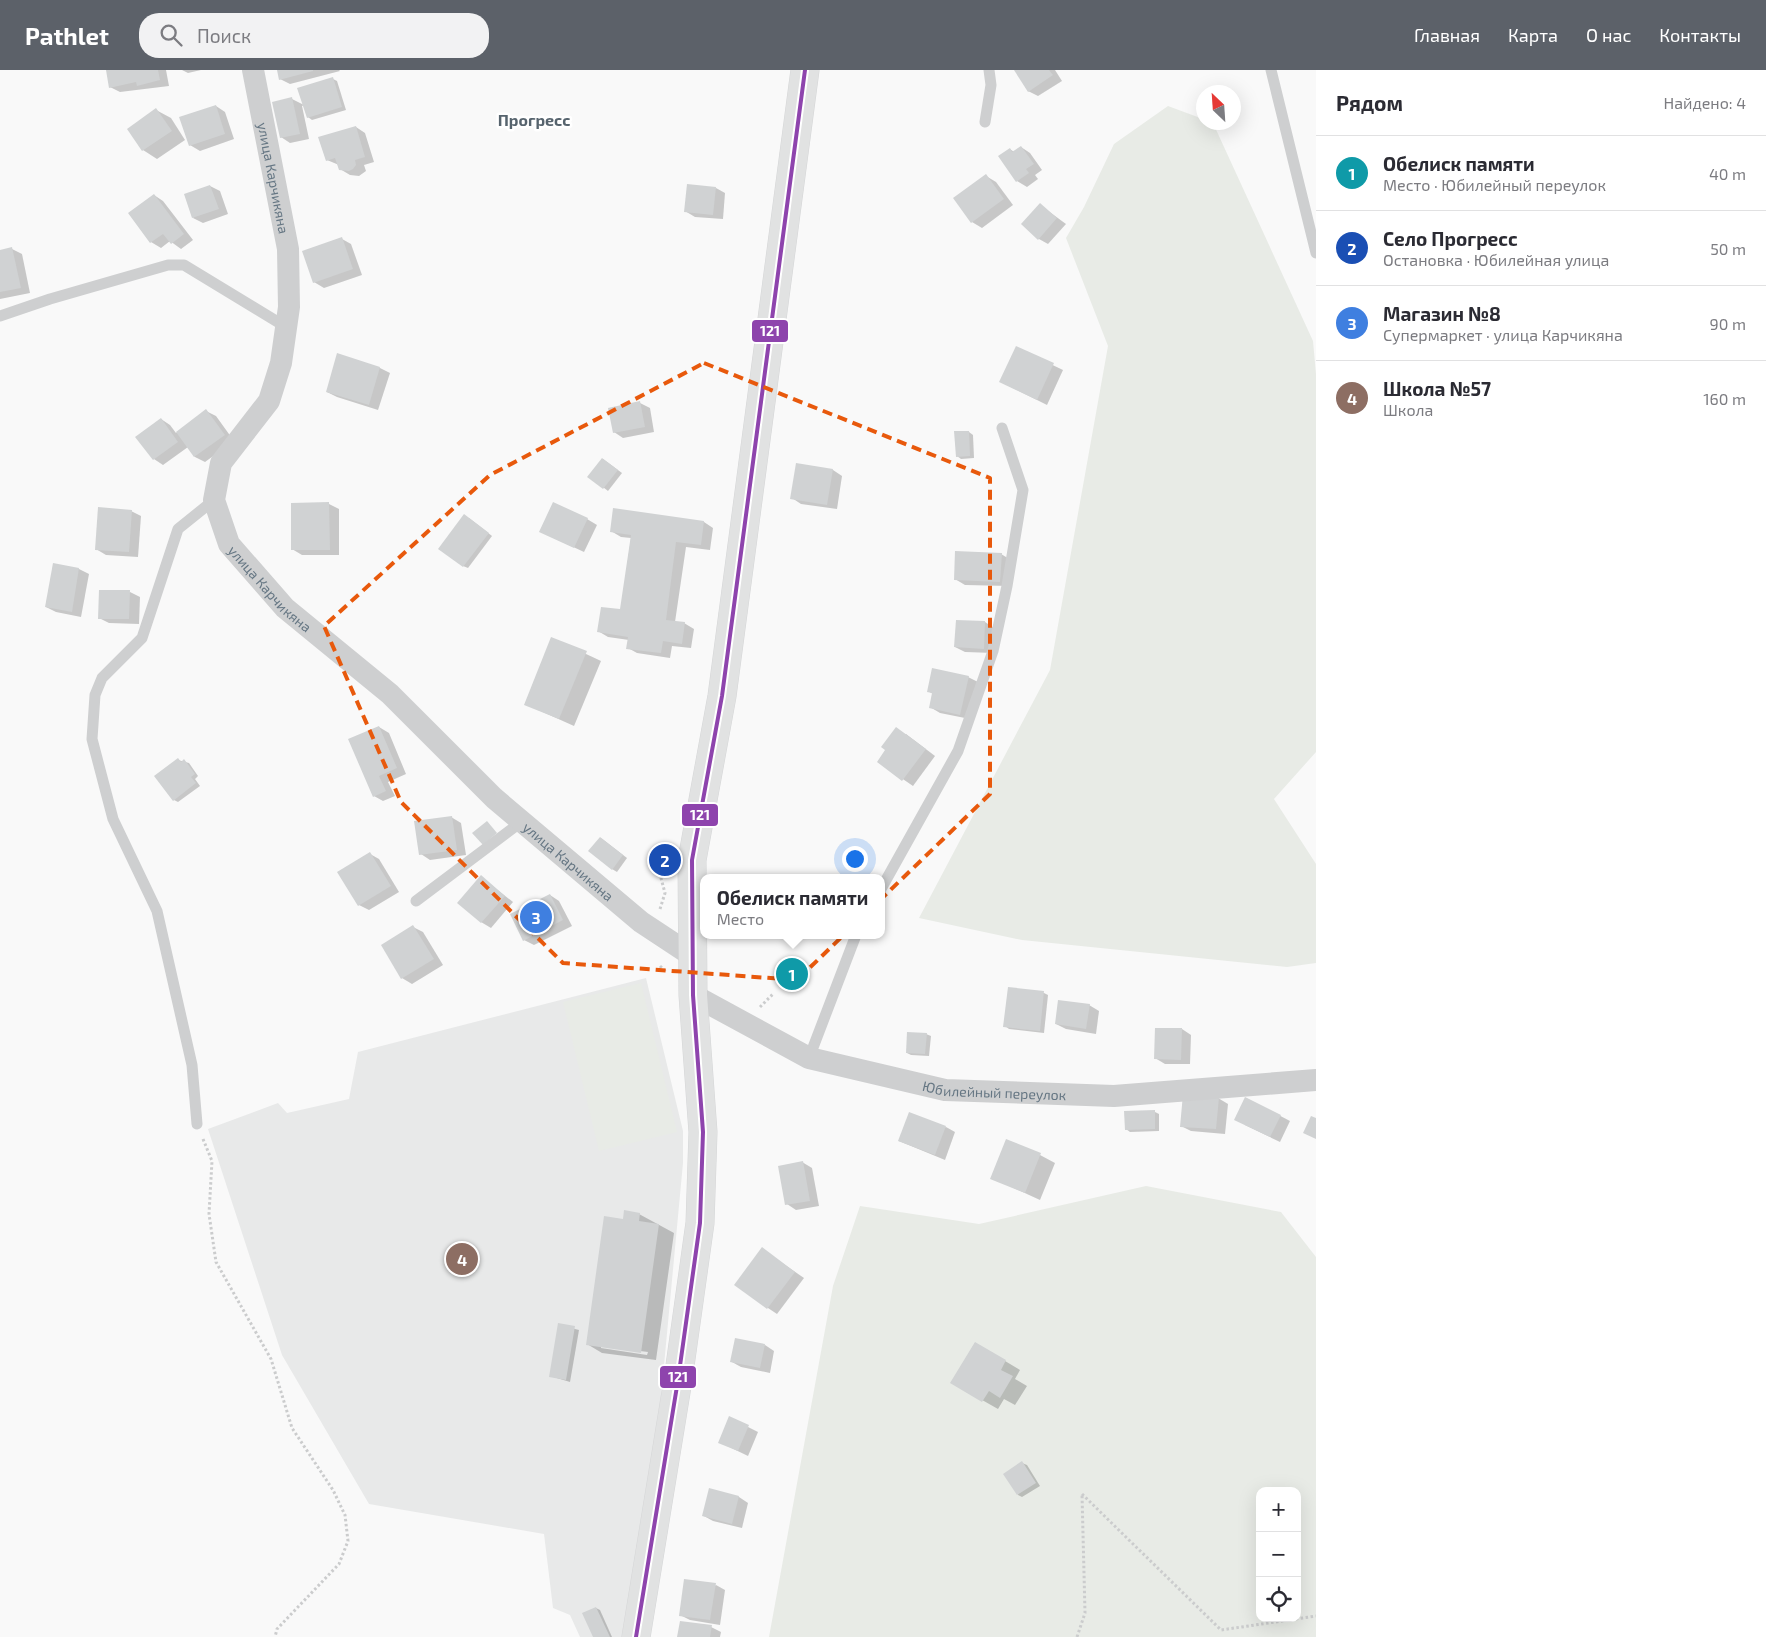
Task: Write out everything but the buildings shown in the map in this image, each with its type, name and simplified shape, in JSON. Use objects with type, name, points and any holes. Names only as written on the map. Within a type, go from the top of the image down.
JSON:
[{"type":"street","name":"улица Карчикяна","points":[[253,70],[288,249],[289,306],[281,363],[269,401],[221,464],[214,500],[229,544],[285,608],[390,694],[494,798],[641,922],[691,955]]},
{"type":"street","points":[[636,1637],[678,1380],[700,1223],[703,1132],[692,995],[692,860],[722,696],[805,70]]},
{"type":"street","name":"Юбилейный переулок","points":[[692,995],[809,1058],[945,1090],[1114,1096],[1316,1080]]},
{"type":"lane","points":[[985,122],[991,85],[989,70]]},
{"type":"lane","points":[[1271,70],[1316,253]]},
{"type":"lane","points":[[0,316],[50,299],[168,265],[176,265],[184,266],[286,327]]},
{"type":"lane","points":[[885,882],[958,751],[993,651],[1007,586],[1023,490],[1002,428]]},
{"type":"lane","points":[[197,1124],[192,1064],[157,911],[113,819],[92,739],[95,695],[102,678],[142,638],[178,529],[214,500]]},
{"type":"lane","points":[[416,901],[522,822]]},
{"type":"lane","points":[[809,1058],[854,939]]},
{"type":"path","points":[[197,1124],[212,1161],[209,1214],[216,1262],[271,1359],[292,1428],[333,1490],[345,1515],[348,1541],[339,1564],[278,1630],[275,1637]]},
{"type":"path","points":[[1077,1637],[1085,1613],[1082,1494],[1221,1630],[1316,1616]]},
{"type":"highlighted area","points":[[704,363],[990,478],[990,794],[797,980],[563,963],[401,802],[324,626],[490,475]]},
{"type":"shaded area","points":[[1168,106],[1196,116],[1196,130],[1216,130],[1313,341],[1316,374],[1316,752],[1274,799],[1316,864],[1316,963],[1287,967],[1022,940],[919,918],[1050,670],[1108,346],[1066,238],[1084,207],[1114,144]]},
{"type":"shaded area","points":[[646,978],[683,1131],[683,1163],[660,1408],[624,1637],[580,1637],[570,1615],[553,1608],[544,1534],[369,1504],[282,1355],[208,1129],[278,1103],[287,1113],[349,1099],[358,1052]]},
{"type":"shaded area","points":[[641,983],[677,1132],[599,1151],[563,1002]]},
{"type":"shaded area","points":[[1146,1186],[1281,1212],[1316,1257],[1316,1637],[769,1637],[833,1286],[860,1206],[979,1224]]},
{"type":"transit line","name":"121","points":[[636,1637],[678,1380],[700,1223],[703,1132],[693,995],[692,860],[722,696],[805,70]]},
{"type":"place","name":"Село Прогресс","points":[[665,860]]},
{"type":"place","name":"Магазин №8","points":[[536,917]]},
{"type":"place","name":"Обелиск памяти","points":[[792,974]]},
{"type":"place","name":"Школа №57","points":[[462,1259]]},
{"type":"district","name":"Прогресс","points":[[534,119]]}]
